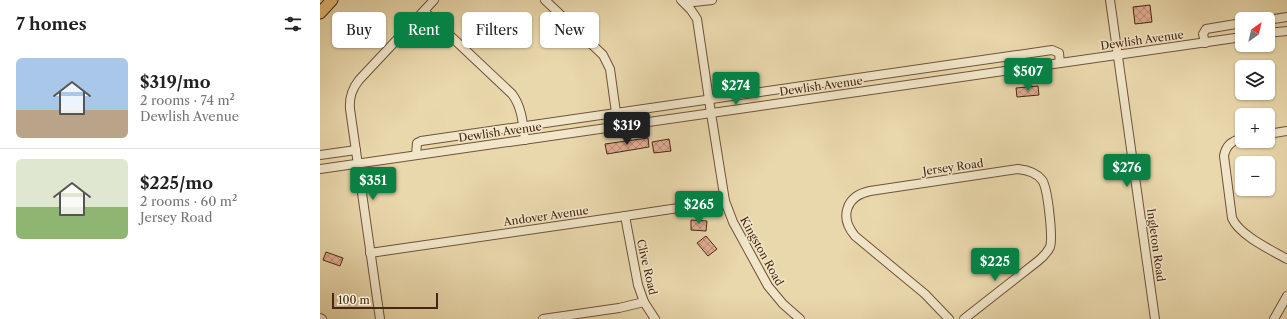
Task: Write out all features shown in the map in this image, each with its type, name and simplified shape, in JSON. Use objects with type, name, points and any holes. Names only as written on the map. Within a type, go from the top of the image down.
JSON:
[{"type":"highway","points":[[320,13],[332,0]]},
{"type":"street","points":[[380,319],[350,109],[351,92],[359,80],[434,0]]},
{"type":"street","points":[[545,0],[598,50],[607,61],[610,70],[618,127]]},
{"type":"street","points":[[683,2],[712,0]]},
{"type":"street","name":"Ingleton Road","points":[[1110,0],[1155,319]]},
{"type":"street","name":"Kingston Road","points":[[683,2],[695,14],[697,19],[725,200],[733,222],[768,286],[783,304],[800,319]]},
{"type":"street","points":[[424,11],[512,94],[517,101],[525,140]]},
{"type":"street","points":[[1275,19],[1287,17]]},
{"type":"street","points":[[1205,43],[1203,34],[1206,29],[1235,24]]},
{"type":"street","points":[[1275,32],[1287,31]]},
{"type":"street","name":"Dewlish Avenue","points":[[320,169],[896,86],[1060,59],[1118,54],[1235,38]]},
{"type":"street","name":"Dewlish Avenue","points":[[416,155],[417,143],[421,141],[523,125],[709,100],[1052,50],[1058,52],[1060,59]]},
{"type":"street","points":[[895,73],[896,86]]},
{"type":"street","points":[[767,91],[768,105]]},
{"type":"street","points":[[1275,133],[1287,131]]},
{"type":"street","points":[[1235,141],[1231,142],[1225,151],[1224,156],[1232,218],[1234,223],[1241,231],[1287,259]]},
{"type":"street","points":[[320,155],[356,150]]},
{"type":"street","name":"Jersey Road","points":[[949,319],[925,294],[855,236],[847,225],[846,219],[846,214],[850,203],[859,194],[870,190],[1018,169],[1030,171],[1041,179],[1045,189],[1052,233],[1050,247],[1038,261],[964,319]]},
{"type":"street","name":"Andover Avenue","points":[[370,253],[725,200]]},
{"type":"street","name":"Clive Road","points":[[625,216],[638,285],[644,302],[655,319]]},
{"type":"street","points":[[1274,319],[1287,296]]},
{"type":"street","points":[[543,319],[619,308],[644,302]]},
{"type":"building","points":[[1150,5],[1152,22],[1135,24],[1133,7]]},
{"type":"building","points":[[1038,86],[1039,95],[1017,97],[1016,88]]},
{"type":"building","points":[[648,138],[649,147],[607,154],[605,144]]},
{"type":"building","points":[[669,139],[671,151],[654,153],[652,142]]},
{"type":"building","points":[[691,220],[707,221],[706,231],[691,230]]},
{"type":"building","points":[[706,236],[717,249],[708,256],[697,243]]},
{"type":"building","points":[[326,252],[343,258],[340,266],[323,260]]}]
